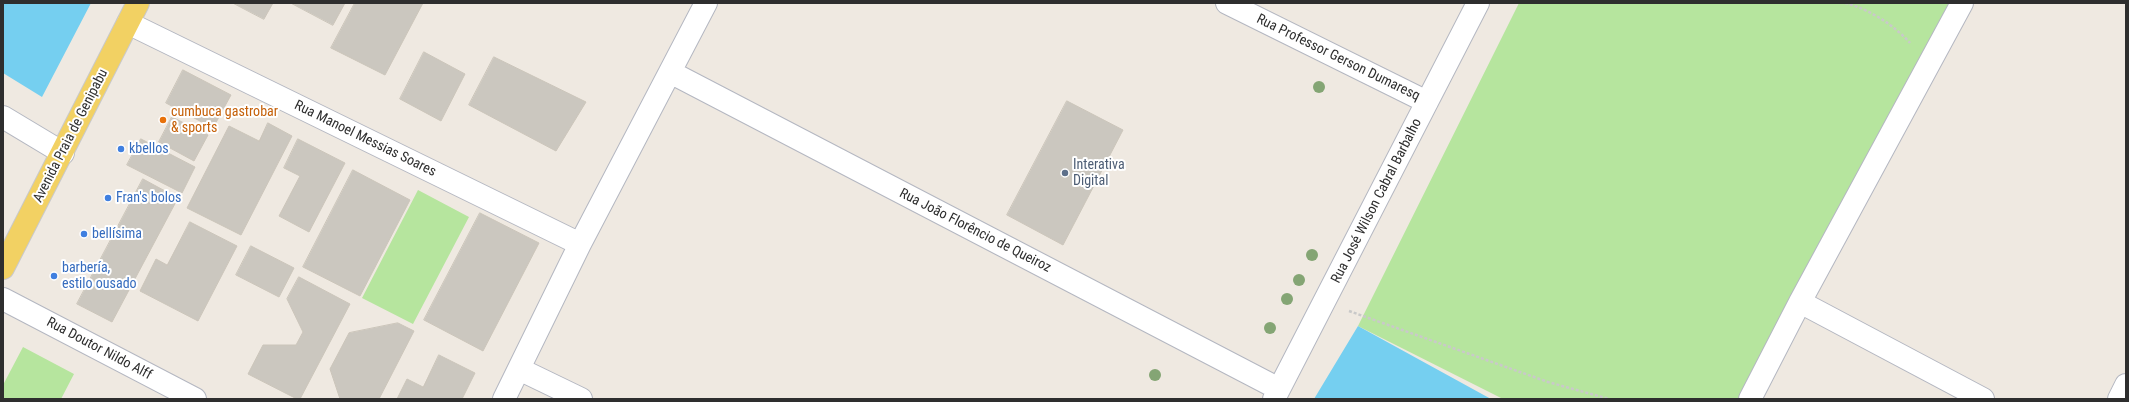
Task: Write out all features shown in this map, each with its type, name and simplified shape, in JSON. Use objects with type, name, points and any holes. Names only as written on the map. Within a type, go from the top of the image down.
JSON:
[{"type":"main road","name":"Avenida Praia de Genipabu","points":[[3,268],[63,153],[138,3]]},
{"type":"street","points":[[504,399],[580,244],[706,3]]},
{"type":"street","name":"Rua Professor Gerson Dumaresq","points":[[1227,3],[1428,102]]},
{"type":"street","name":"Rua José Wilson Cabral Barbalho","points":[[1277,394],[1478,3]]},
{"type":"street","points":[[1750,399],[1800,302],[1962,3]]},
{"type":"street","name":"Rua Manoel Messias Soares","points":[[128,23],[580,244]]},
{"type":"street","name":"Rua João Florêncio de Queiroz","points":[[670,72],[1277,394]]},
{"type":"street","points":[[3,117],[63,153]]},
{"type":"street","name":"Rua Doutor Nildo Alff","points":[[3,299],[195,399]]},
{"type":"street","points":[[1800,302],[1983,399]]},
{"type":"street","points":[[519,369],[581,399]]},
{"type":"street","points":[[2119,399],[2126,385]]},
{"type":"path","points":[[1845,3],[1856,6],[1899,31],[1929,65]]},
{"type":"path","points":[[1325,301],[1330,306],[1401,328],[1507,368],[1609,399]]},
{"type":"green space","points":[[1519,3],[1953,3],[1749,399],[1503,399],[1358,326]]},
{"type":"green space","points":[[418,190],[469,217],[413,324],[362,298]]},
{"type":"green space","points":[[23,347],[74,374],[61,399],[3,399],[3,385]]},
{"type":"water","points":[[3,3],[91,3],[42,97],[3,73]]},
{"type":"water","points":[[1358,326],[1491,399],[1314,399]]},
{"type":"building","points":[[233,3],[273,3],[264,19]]},
{"type":"building","points":[[291,3],[345,3],[333,25]]},
{"type":"building","points":[[355,3],[423,3],[385,75],[331,48]]},
{"type":"building","points":[[424,52],[465,74],[441,121],[400,99]]},
{"type":"building","points":[[494,57],[586,102],[556,151],[469,105]]},
{"type":"building","points":[[183,70],[231,95],[213,128],[166,103]]},
{"type":"building","name":"Interativa Digital","points":[[1067,101],[1123,130],[1063,245],[1007,215]]},
{"type":"building","points":[[172,117],[208,135],[194,161],[159,142]]},
{"type":"building","points":[[268,123],[292,136],[241,235],[187,208],[229,126],[259,141]]},
{"type":"building","points":[[141,139],[195,167],[182,193],[127,165]]},
{"type":"building","points":[[298,139],[345,163],[309,232],[279,216],[300,176],[284,168]]},
{"type":"building","points":[[353,170],[410,200],[360,296],[303,267]]},
{"type":"building","points":[[143,179],[178,198],[112,322],[77,304]]},
{"type":"building","points":[[480,213],[539,243],[483,351],[424,320]]},
{"type":"building","points":[[190,222],[237,246],[198,321],[140,291],[156,259],[167,265]]},
{"type":"building","points":[[251,246],[294,268],[279,297],[236,275]]},
{"type":"building","points":[[299,277],[350,304],[300,399],[297,399],[248,374],[263,345],[296,345],[303,332],[287,299]]},
{"type":"building","points":[[398,323],[414,331],[379,399],[340,399],[330,369],[349,333]]},
{"type":"building","points":[[439,355],[475,373],[462,399],[397,399],[407,379],[423,387]]},
{"type":"place","name":"cumbuca gastrobar & sports","points":[[163,120]]},
{"type":"place","name":"kbellos","points":[[121,149]]},
{"type":"place","name":"Interativa Digital","points":[[1065,173]]},
{"type":"place","name":"Fran's bolos","points":[[108,198]]},
{"type":"place","name":"bellísima","points":[[84,234]]},
{"type":"place","name":"barbería, estilo ousado","points":[[54,276]]}]
